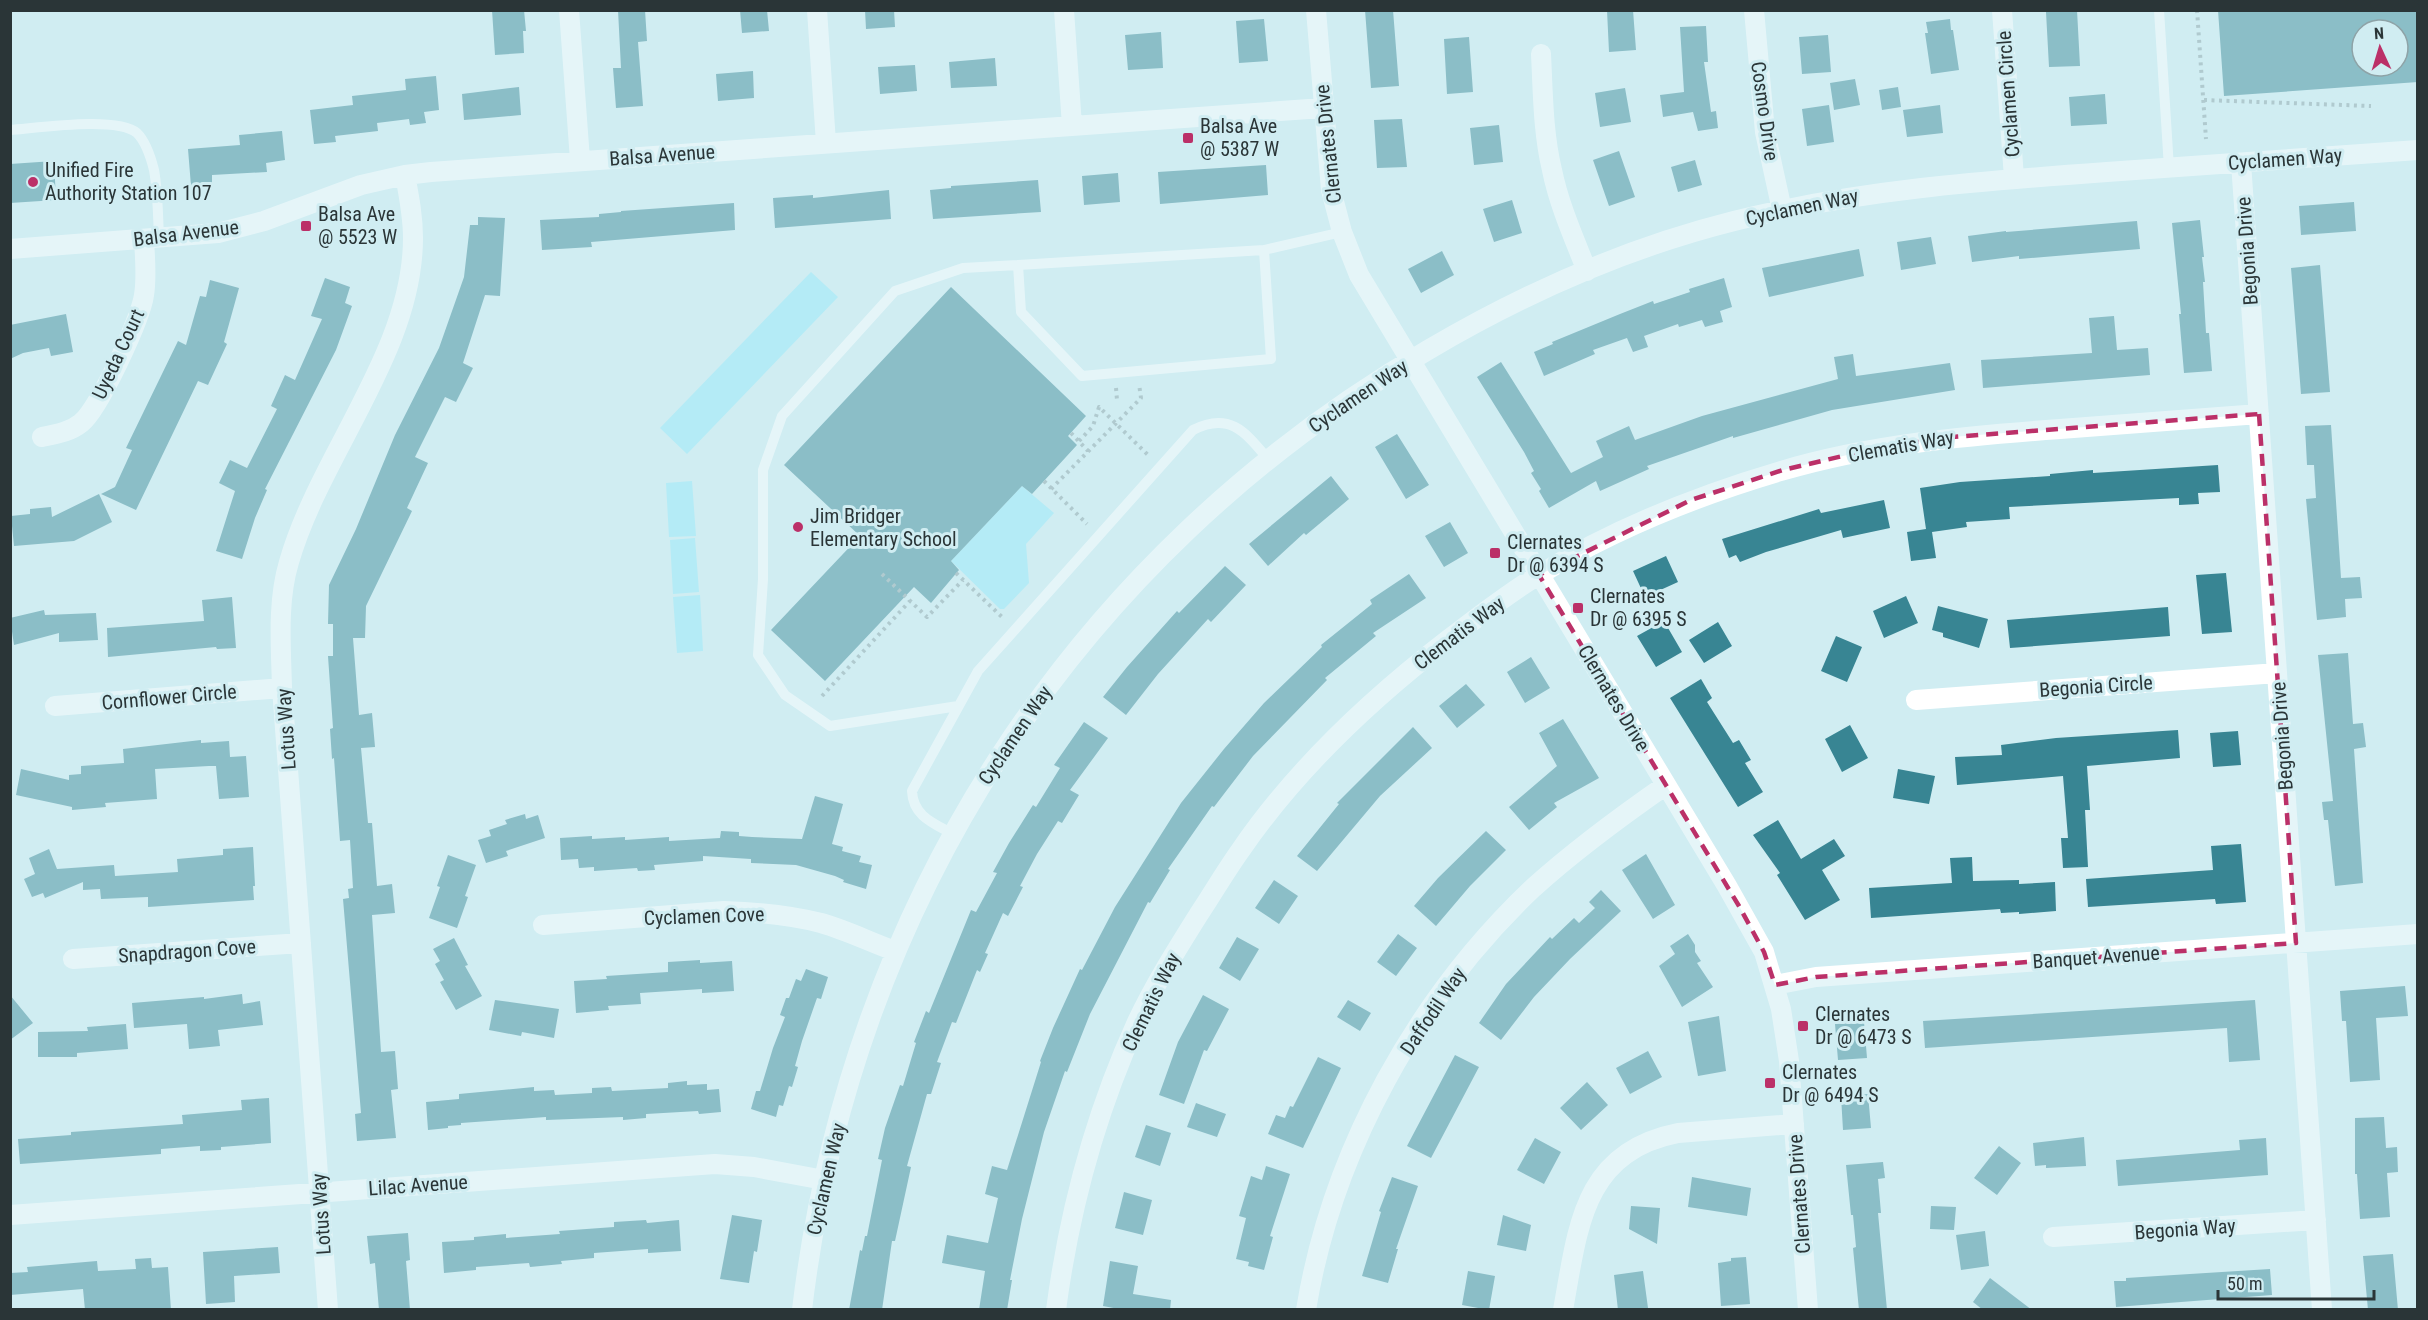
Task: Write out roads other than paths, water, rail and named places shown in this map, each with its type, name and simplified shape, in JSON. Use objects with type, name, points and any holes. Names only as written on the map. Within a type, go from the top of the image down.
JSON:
[{"type":"street","points":[[569,10],[580,160]]},
{"type":"street","points":[[817,10],[826,143]]},
{"type":"street","points":[[1064,10],[1072,126]]},
{"type":"street","name":"Clernates Drive","points":[[1316,10],[1329,180],[1342,232],[1359,274],[1764,952],[1775,985],[1786,1035],[1808,1310]]},
{"type":"street","name":"Cosmo Drive","points":[[1754,10],[1764,123],[1782,210]]},
{"type":"street","name":"Cyclamen Circle","points":[[2002,10],[2014,178]]},
{"type":"street","points":[[1541,54],[1546,130],[1552,171],[1565,214],[1587,271]]},
{"type":"street","name":"Balsa Avenue","points":[[10,249],[218,233],[287,213],[362,185],[405,175],[580,160],[1323,108]]},
{"type":"street","name":"Cyclamen Way","points":[[802,1310],[808,1263],[824,1180],[855,1064],[895,951],[922,891],[952,834],[1020,725],[1080,645],[1131,587],[1171,546],[1268,459],[1344,402],[1410,361],[1507,306],[1587,271],[1682,236],[1782,210],[1898,189],[2014,178],[2418,150]]},
{"type":"street","name":"Begonia Drive","points":[[2241,163],[2322,1310]]},
{"type":"street","name":"Lotus Way","points":[[328,1310],[282,688],[282,603],[294,546],[392,339],[405,300],[413,238],[405,175]]},
{"type":"street","name":"Uyeda Court","points":[[42,437],[66,432],[83,422],[97,402],[142,306],[152,239]]},
{"type":"street","name":"Clematis Way","points":[[1056,1310],[1060,1278],[1084,1169],[1108,1097],[1137,1023],[1170,960],[1241,849],[1290,787],[1338,734],[1418,663],[1494,604],[1539,575],[1625,530],[1691,500],[1783,470],[1877,448],[1952,437],[2259,414]]},
{"type":"street","name":"Begonia Circle","points":[[1916,699],[2277,673]]},
{"type":"street","name":"Cornflower Circle","points":[[55,706],[282,688]]},
{"type":"street","name":"Daffodil Way","points":[[1306,1310],[1321,1241],[1342,1175],[1356,1141],[1386,1083],[1428,1012],[1475,951],[1532,890],[1604,828],[1666,785]]},
{"type":"street","name":"Cyclamen Cove","points":[[543,925],[749,912],[773,914],[822,924],[895,951]]},
{"type":"street","name":"Banquet Avenue","points":[[1775,985],[1816,977],[2418,934]]},
{"type":"street","name":"Snapdragon Cove","points":[[73,959],[301,943]]},
{"type":"street","points":[[1563,1310],[1583,1211],[1601,1179],[1629,1152],[1660,1136],[1678,1132],[1794,1124]]},
{"type":"street","name":"Lilac Avenue","points":[[10,1215],[715,1164],[754,1167],[824,1180]]},
{"type":"street","name":"Begonia Way","points":[[2054,1237],[2316,1220]]},
{"type":"lane","points":[[2159,10],[2169,168]]},
{"type":"lane","points":[[10,130],[87,124],[119,125],[138,134],[144,142],[154,172],[152,239]]},
{"type":"lane","points":[[958,706],[830,726],[785,695],[758,655],[763,579],[763,470],[782,416],[895,291],[963,268],[1264,250],[1342,232]]},
{"type":"lane","points":[[1018,265],[1021,312],[1082,376],[1271,359],[1264,250]]},
{"type":"lane","points":[[952,834],[920,814],[914,804],[912,791],[978,671],[1193,430],[1217,422],[1234,425],[1253,441],[1268,459]]},
{"type":"place","name":"Balsa Ave @ 5387 W","points":[[1188,138]]},
{"type":"place","name":"Unified Fire Authority Station 107","points":[[33,182]]},
{"type":"place","name":"Balsa Ave @ 5523 W","points":[[306,226]]},
{"type":"place","name":"Jim Bridger Elementary School","points":[[798,527]]},
{"type":"place","name":"Clernates Dr @ 6394 S","points":[[1495,553]]},
{"type":"place","name":"Clernates Dr @ 6395 S","points":[[1578,608]]},
{"type":"place","name":"Clernates Dr @ 6473 S","points":[[1803,1026]]},
{"type":"place","name":"Clernates Dr @ 6494 S","points":[[1770,1083]]}]
